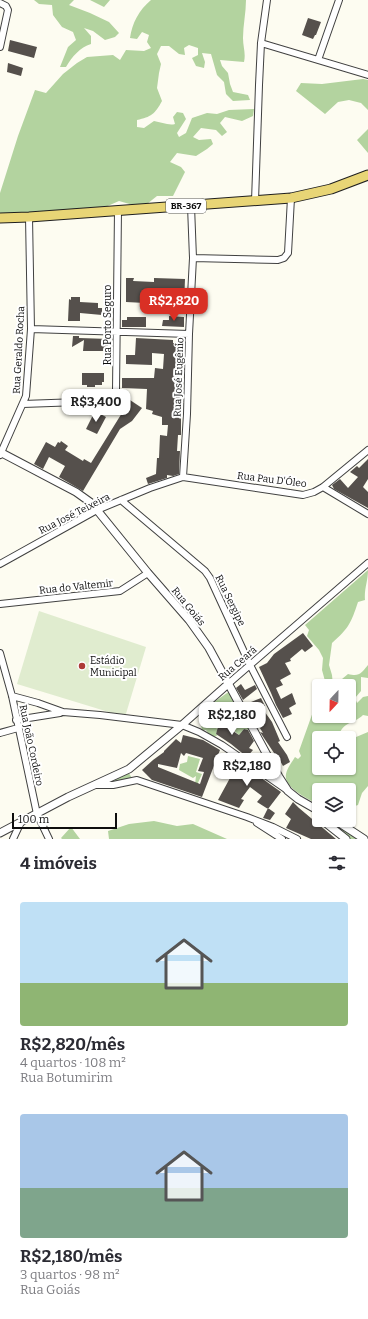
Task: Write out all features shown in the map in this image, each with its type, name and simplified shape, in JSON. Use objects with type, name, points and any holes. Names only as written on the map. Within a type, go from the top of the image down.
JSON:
[{"type":"main road","name":"BR-367","points":[[0,218],[291,198],[331,190],[368,175]]},
{"type":"street","points":[[255,201],[258,85],[261,42],[267,0]]},
{"type":"street","points":[[318,60],[338,0]]},
{"type":"street","points":[[0,3],[6,6],[8,10],[0,47]]},
{"type":"street","points":[[261,42],[368,75]]},
{"type":"street","points":[[193,258],[278,260],[284,258],[288,253],[291,198]]},
{"type":"street","name":"Rua José Eugênio","points":[[183,477],[193,258],[192,206]]},
{"type":"street","name":"Rua Porto Seguro","points":[[23,404],[107,401],[113,397],[116,391],[118,210]]},
{"type":"street","name":"Rua Geraldo Rocha","points":[[0,453],[26,396],[32,328],[29,217]]},
{"type":"street","points":[[32,328],[189,334]]},
{"type":"street","name":"Rua Pau D'Óleo","points":[[183,477],[303,495],[314,492],[323,487],[368,450]]},
{"type":"street","name":"Rua Goiás","points":[[0,453],[76,492],[90,502],[148,573],[189,620],[209,648],[278,777],[288,791],[312,807]]},
{"type":"street","name":"Rua José Teixeira","points":[[0,564],[97,510],[150,488],[183,477]]},
{"type":"street","points":[[323,487],[368,514]]},
{"type":"street","name":"Rua Sergipe","points":[[120,500],[205,571],[210,578],[250,665],[287,737]]},
{"type":"street","name":"Rua Ceará","points":[[0,834],[37,814],[129,769],[182,726],[228,684],[368,563]]},
{"type":"street","name":"Rua do Valtemir","points":[[0,604],[120,591],[148,573]]},
{"type":"street","name":"Rua João Cordeiro","points":[[0,653],[3,679],[12,696],[37,814],[49,839]]},
{"type":"street","points":[[12,696],[38,703],[62,712]]},
{"type":"street","points":[[16,720],[62,712],[100,715],[182,726],[199,732],[222,745],[288,791]]},
{"type":"street","points":[[0,733],[18,728]]},
{"type":"street","points":[[129,769],[137,780]]},
{"type":"street","points":[[96,785],[113,785],[137,780],[247,817],[273,827],[297,839]]},
{"type":"street","points":[[298,799],[312,811]]},
{"type":"street","points":[[247,817],[282,839]]},
{"type":"street","points":[[12,839],[20,824]]},
{"type":"street","points":[[331,827],[346,839]]},
{"type":"street","points":[[346,827],[364,839]]},
{"type":"green space","points":[[34,0],[74,0],[69,5],[109,22],[119,33],[115,37],[105,40],[93,31],[84,28],[91,36],[91,44],[83,47],[66,67],[60,67],[68,47],[76,40],[73,32],[62,27],[53,15],[52,5],[39,4]]},
{"type":"green space","points":[[90,0],[110,0],[104,7]]},
{"type":"green space","points":[[151,0],[246,0],[243,33],[245,56],[244,62],[220,60],[222,66],[228,73],[233,92],[248,95],[250,100],[233,101],[226,94],[224,82],[217,75],[211,54],[202,53],[205,62],[204,68],[196,66],[192,58],[198,55],[198,48],[189,45],[184,48],[185,55],[179,54],[169,46],[161,46],[157,54],[161,64],[157,88],[162,101],[152,114],[146,118],[137,120],[137,127],[144,128],[154,121],[175,124],[173,117],[177,112],[183,113],[186,119],[177,133],[179,137],[186,133],[192,118],[207,113],[217,114],[229,110],[254,109],[253,116],[242,121],[225,117],[220,123],[227,132],[222,136],[216,130],[201,128],[193,137],[199,140],[211,139],[213,144],[196,156],[177,153],[170,162],[181,167],[185,172],[173,196],[157,196],[147,204],[133,205],[119,201],[103,208],[25,213],[0,213],[0,193],[18,136],[35,90],[46,93],[63,74],[87,57],[113,55],[120,60],[126,50],[144,51],[151,48],[147,42],[149,35],[142,32],[137,39],[130,38],[132,27],[137,17]]},
{"type":"green space","points":[[363,79],[368,80],[368,110],[361,103],[349,100],[338,102],[325,114],[296,91],[301,83],[322,84]]},
{"type":"green space","points":[[368,129],[368,153],[357,140]]},
{"type":"green space","points":[[368,570],[365,600],[358,602],[349,625],[332,643],[329,665],[332,679],[324,679],[322,670],[323,658],[319,650],[307,636],[309,630],[305,625]]},
{"type":"green space","name":"Estádio Municipal","points":[[39,611],[146,647],[125,717],[17,684]]},
{"type":"green space","points":[[368,665],[368,678],[361,677],[361,691],[356,697],[356,679],[342,679],[348,674],[358,675]]},
{"type":"green space","points":[[230,691],[250,730],[244,729],[239,735],[218,717],[209,712],[214,702]]},
{"type":"green space","points":[[368,696],[368,716],[363,715],[356,720],[356,700],[357,703],[363,697]]},
{"type":"green space","points":[[312,715],[312,723],[349,723],[345,725],[341,731],[312,731],[312,775],[356,775],[356,737],[368,732],[368,786],[362,793],[358,805],[356,806],[356,783],[312,783],[312,801],[292,788],[288,784],[286,774],[288,767],[295,757],[298,759],[301,756],[299,751]]},
{"type":"green space","points":[[205,723],[218,729],[216,734],[218,735],[214,737],[210,736],[206,730],[202,730],[201,725]]},
{"type":"green space","points":[[188,756],[200,759],[196,772],[202,774],[197,785],[195,784],[196,776],[193,778],[179,770],[180,764],[187,762]]},
{"type":"green space","points":[[128,772],[132,778],[111,782]]},
{"type":"green space","points":[[154,821],[177,826],[193,824],[227,839],[109,839],[108,831],[129,824]]},
{"type":"green space","points":[[71,827],[80,839],[62,839],[61,838]]},
{"type":"green space","points":[[335,827],[340,827],[359,839],[350,839]]},
{"type":"building","points":[[308,18],[321,22],[313,39],[302,35]]},
{"type":"building","points":[[10,40],[37,47],[34,58],[8,51]]},
{"type":"building","points":[[8,63],[23,68],[21,76],[7,72]]},
{"type":"building","points":[[126,278],[134,278],[133,281],[154,282],[154,278],[185,279],[184,305],[126,302]]},
{"type":"building","points":[[71,297],[80,297],[80,302],[98,303],[98,308],[102,308],[102,315],[80,313],[80,321],[68,321],[69,299],[71,300]]},
{"type":"building","points":[[169,316],[184,317],[184,327],[162,326],[163,320],[169,320]]},
{"type":"building","points":[[127,317],[146,317],[146,327],[122,327],[122,320],[127,320]]},
{"type":"building","points":[[73,336],[79,336],[79,338],[110,339],[108,349],[106,349],[106,351],[83,351],[84,340],[72,347]]},
{"type":"building","points":[[136,338],[173,340],[173,343],[184,343],[184,353],[182,353],[180,370],[183,370],[181,385],[183,385],[180,406],[181,435],[178,435],[177,451],[180,451],[179,474],[173,476],[167,475],[167,478],[148,484],[146,478],[156,474],[157,458],[159,458],[160,435],[167,436],[168,425],[162,425],[162,417],[152,414],[153,411],[146,409],[147,389],[122,388],[122,378],[154,378],[155,368],[163,369],[164,354],[152,353],[152,365],[126,364],[126,355],[135,355]]},
{"type":"building","points":[[82,373],[104,373],[104,382],[102,382],[102,385],[95,385],[95,387],[87,387],[87,385],[82,385]]},
{"type":"building","points":[[130,400],[142,408],[132,421],[120,429],[83,491],[59,477],[65,466],[49,457],[43,469],[34,464],[46,442],[55,447],[58,442],[60,443],[61,441],[68,446],[65,450],[83,461],[84,459],[91,463]]},
{"type":"building","points":[[95,411],[106,417],[97,434],[86,429]]},
{"type":"building","points":[[368,459],[368,479],[363,487],[368,492],[368,508],[334,489],[332,485],[340,479],[348,488],[358,477],[350,472],[357,466],[359,468]]},
{"type":"building","points":[[303,633],[313,646],[305,652],[302,649],[290,659],[291,661],[285,663],[291,674],[280,680],[283,685],[276,688],[281,699],[292,693],[296,704],[289,708],[292,714],[283,718],[259,667],[267,663],[274,654]]},
{"type":"building","points":[[241,684],[245,690],[255,685],[257,689],[243,700],[236,688]]},
{"type":"building","points":[[261,698],[265,706],[262,708],[272,722],[280,741],[278,742],[290,762],[283,766],[260,732],[263,733],[251,714],[256,712],[251,702]]},
{"type":"building","points":[[209,712],[218,717],[216,720],[239,735],[244,729],[248,730],[254,741],[249,748],[253,750],[247,757],[216,734],[218,727],[205,723]]},
{"type":"building","points":[[183,735],[203,740],[220,750],[202,797],[152,780],[142,770],[164,752],[176,739],[181,743]],"holes":[[[181,753],[184,756],[186,753],[203,758],[198,771],[204,772],[200,784],[158,767],[158,764],[177,768]]]},
{"type":"building","points":[[236,760],[281,792],[268,809],[257,802],[262,796],[250,787],[241,799],[244,800],[239,808],[218,800],[230,778],[225,774]]},
{"type":"building","points":[[293,802],[312,819],[312,827],[322,827],[336,839],[311,839],[286,828],[291,819],[285,814]]},
{"type":"building","points":[[268,808],[275,813],[270,820],[263,818]]},
{"type":"place","name":"Estádio Municipal","points":[[82,666]]}]
